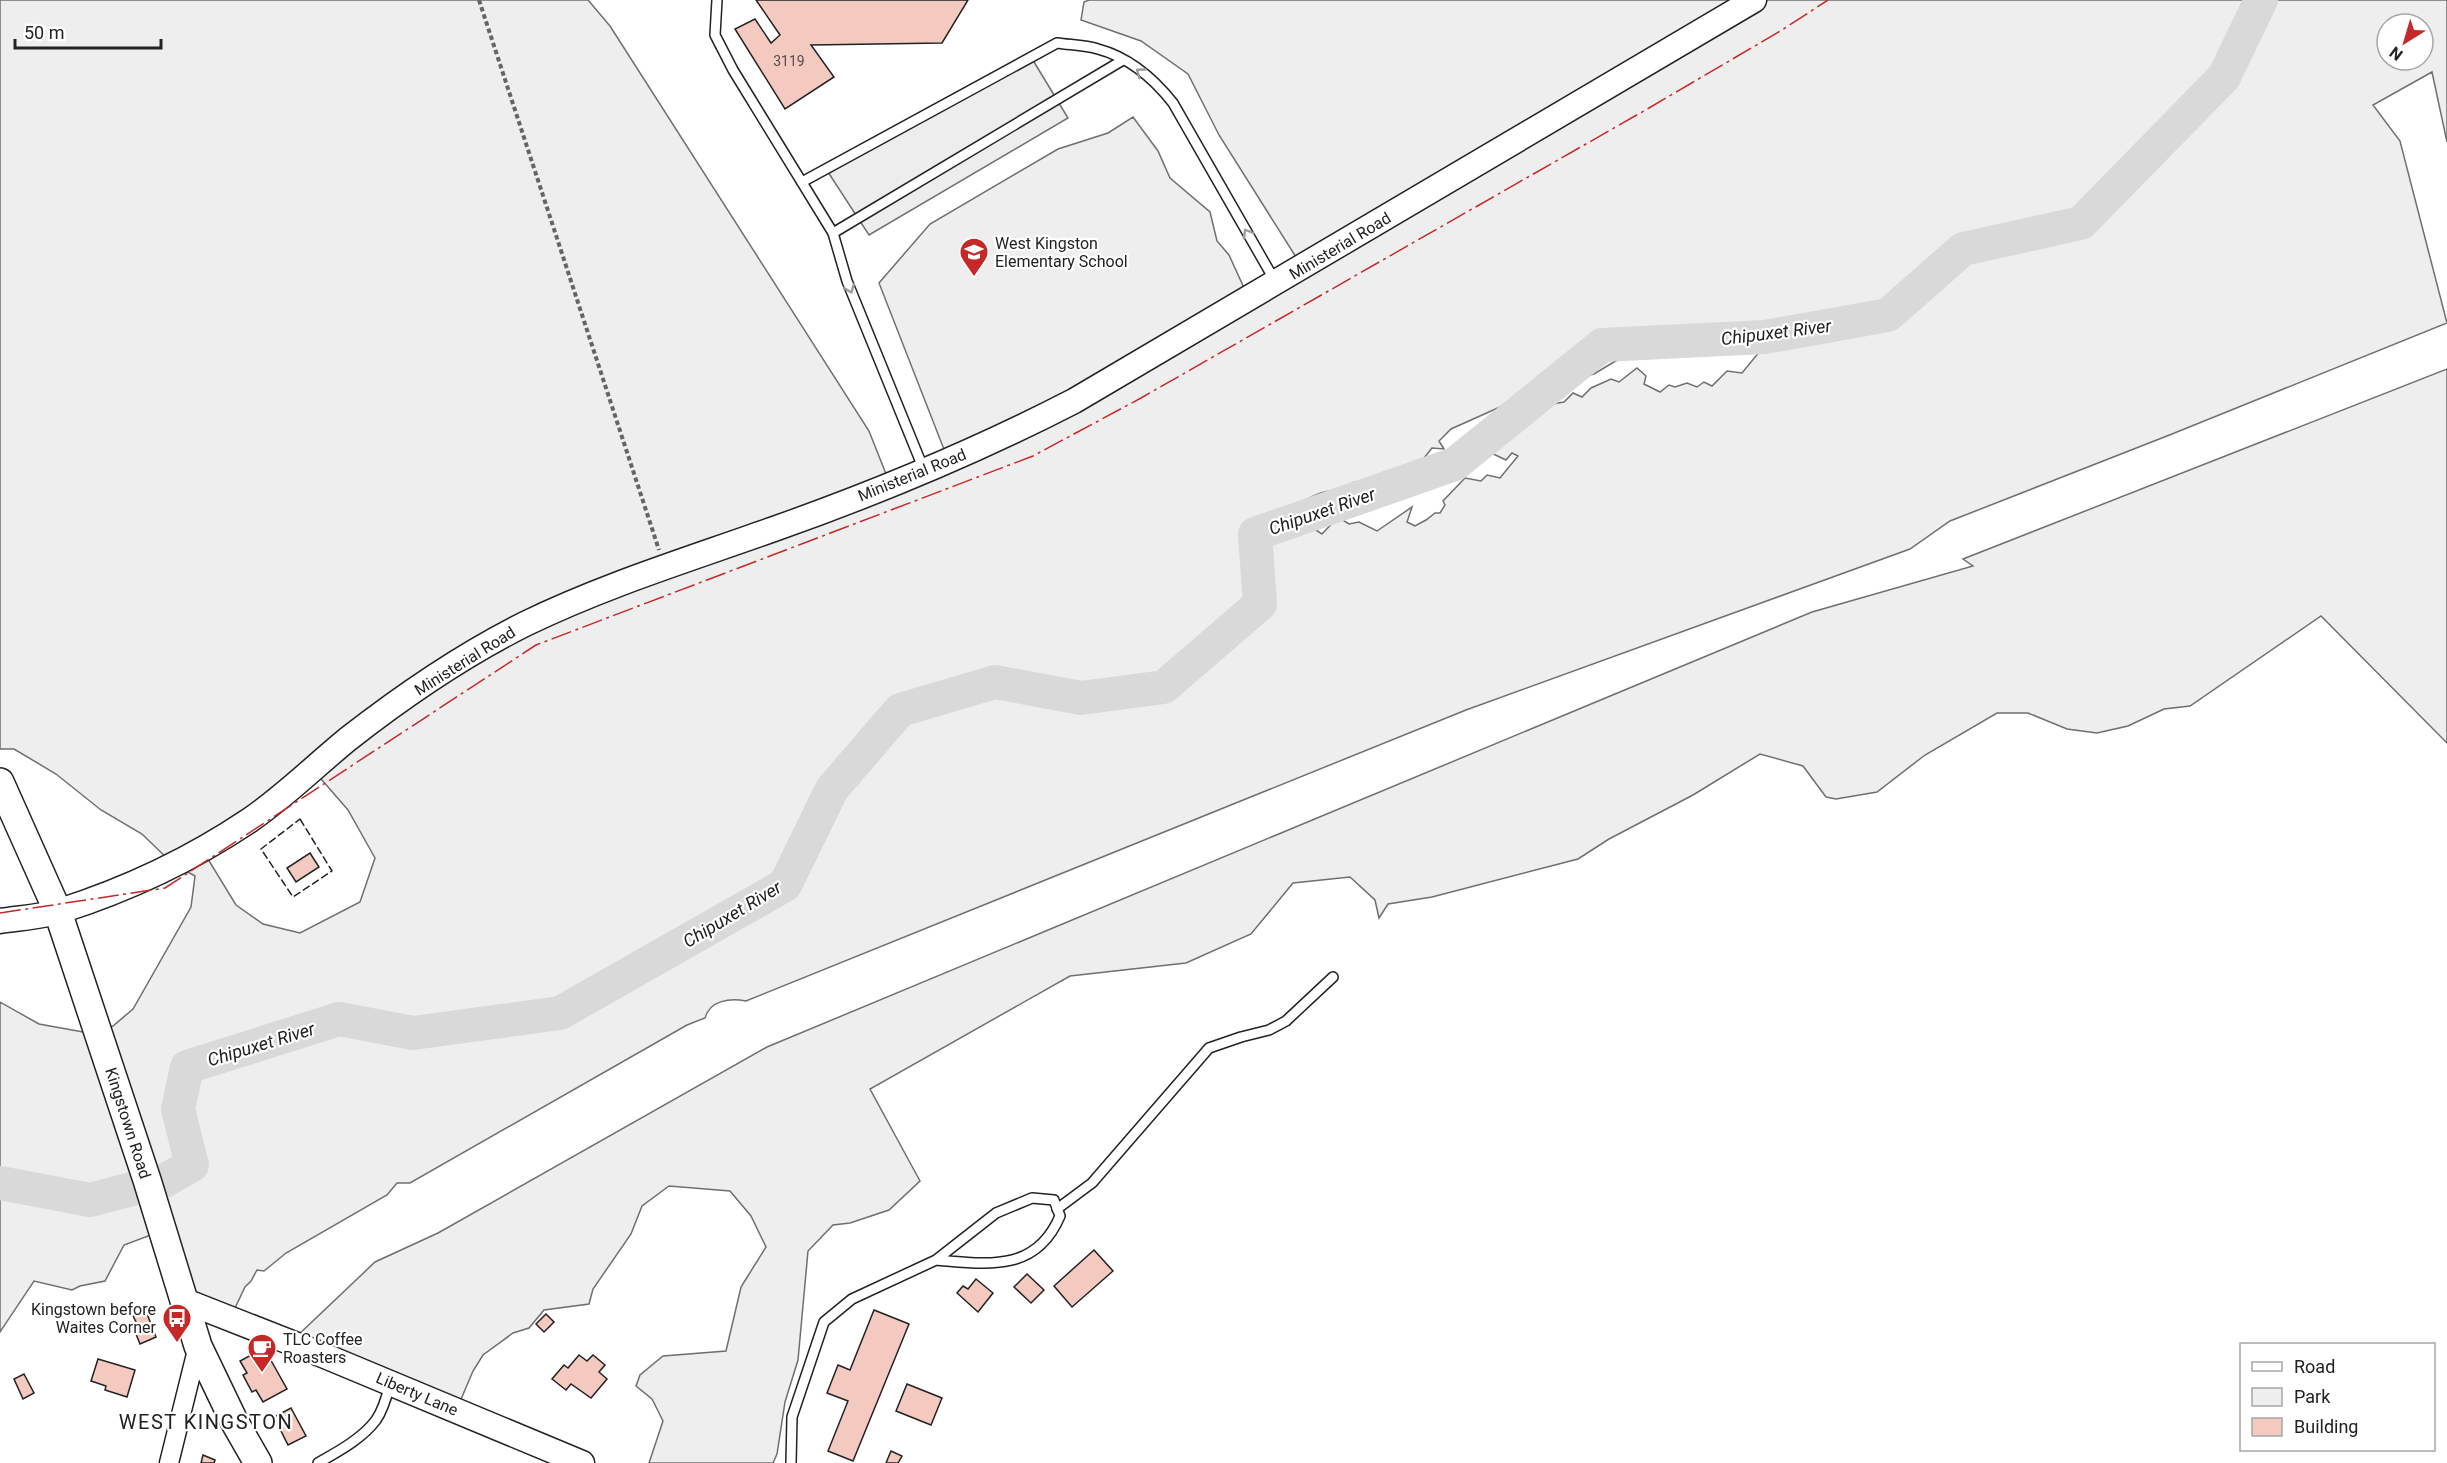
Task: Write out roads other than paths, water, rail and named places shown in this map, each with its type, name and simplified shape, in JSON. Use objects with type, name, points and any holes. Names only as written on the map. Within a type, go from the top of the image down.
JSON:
[{"type":"main road","name":"Ministerial Road","points":[[0,921],[58,912],[149,877],[249,820],[374,720],[479,649],[528,623],[664,567],[776,529],[924,470],[1005,436],[1074,401],[1276,284],[1754,0]]},
{"type":"main road","name":"Kingstown Road","points":[[0,782],[58,912],[147,1180],[198,1346],[234,1421],[258,1463]]},
{"type":"main road","name":"Liberty Lane","points":[[185,1301],[391,1383],[582,1463]]},
{"type":"street","points":[[168,1463],[198,1346]]},
{"type":"lane","points":[[717,0],[715,35],[738,80],[833,233],[847,281],[924,470]]},
{"type":"lane","points":[[802,182],[1057,43],[1098,49],[1123,60],[1158,85],[1173,103],[1276,284]]},
{"type":"lane","points":[[833,233],[1123,60]]},
{"type":"lane","points":[[1057,1209],[1092,1183],[1209,1048],[1269,1030],[1286,1021],[1333,977]]},
{"type":"lane","points":[[791,1463],[792,1417],[824,1322],[852,1299],[936,1260],[996,1213],[1032,1198],[1053,1200],[1060,1216],[1052,1235],[1032,1252],[996,1264],[936,1260]]},
{"type":"lane","points":[[318,1463],[346,1446],[375,1421],[391,1383]]},
{"type":"waterway","name":"Chipuxet River","points":[[164,1181],[192,1165],[178,1109],[187,1067],[339,1019],[413,1033],[560,1013],[785,885],[832,789],[900,710],[995,682],[1081,698],[1164,687],[1260,604],[1255,534],[1455,464],[1602,345],[1765,337],[1888,315],[1963,249],[2081,223],[2224,77],[2261,0]]},
{"type":"waterway","name":"Chipuxet River","points":[[0,1183],[90,1200],[132,1189]]},
{"type":"place","name":"West Kingston Elementary School","points":[[974,278]]},
{"type":"place","name":"Kingstown before Waites Corner","points":[[177,1344]]},
{"type":"place","name":"TLC Coffee Roasters","points":[[262,1374]]},
{"type":"district","name":"WEST KINGSTON","points":[[206,1422]]}]
